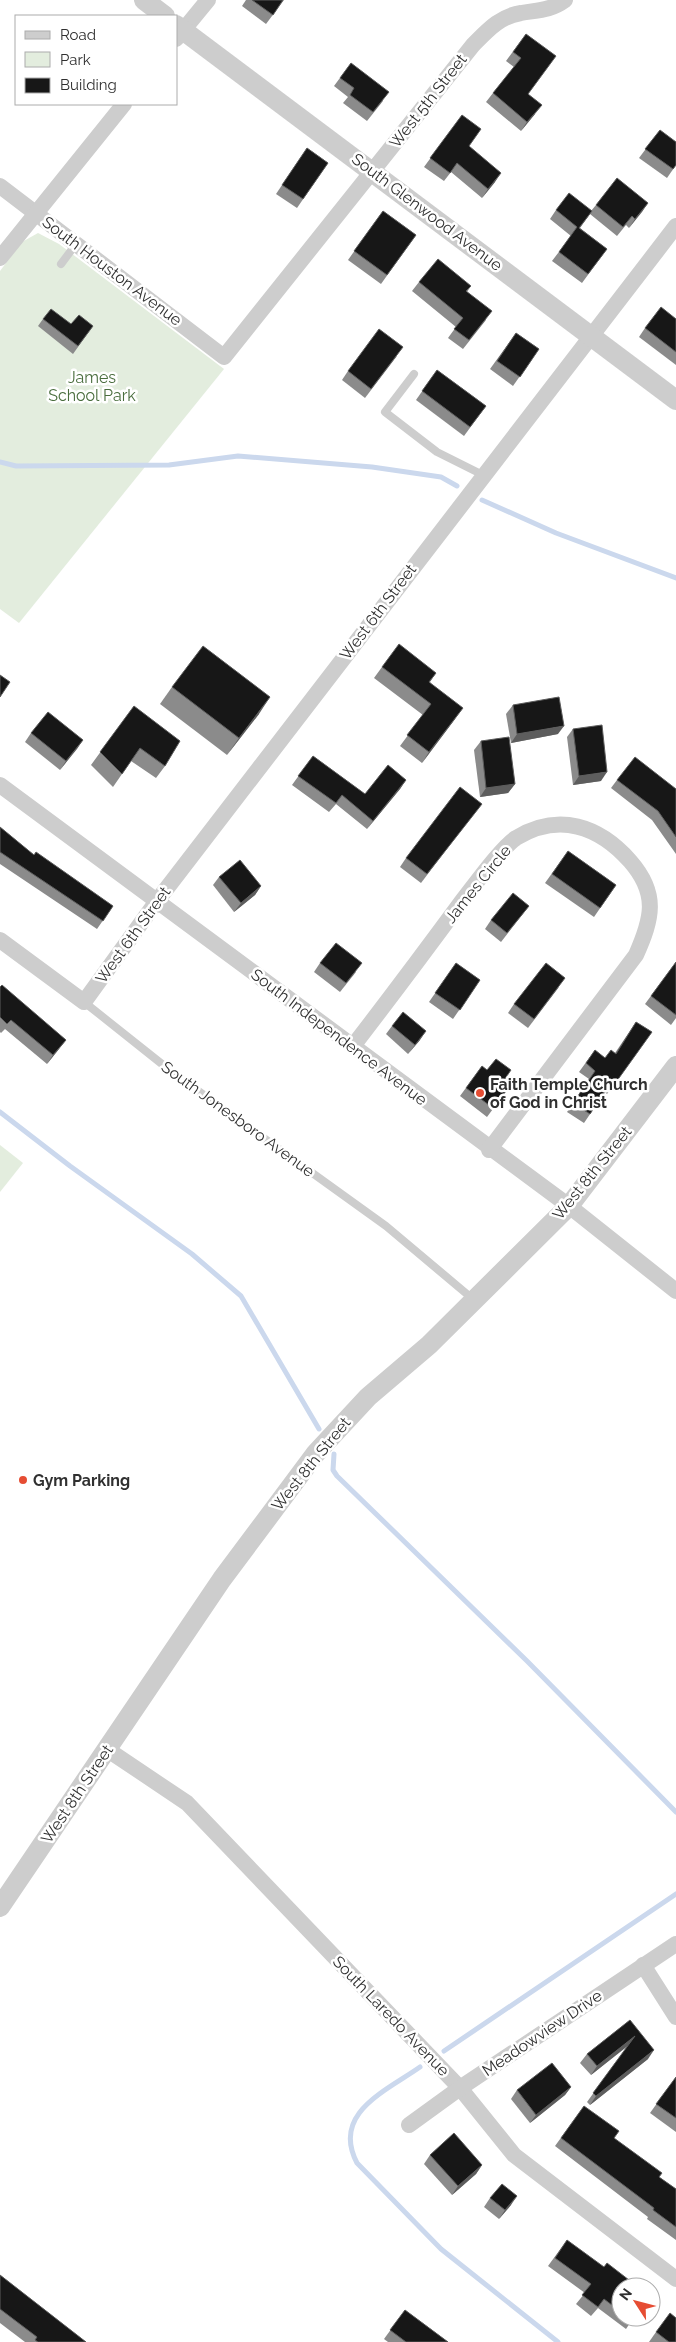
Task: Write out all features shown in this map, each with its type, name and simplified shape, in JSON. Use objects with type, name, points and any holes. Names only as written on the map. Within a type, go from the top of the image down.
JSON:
[{"type":"street","points":[[144,0],[164,15]]},
{"type":"street","points":[[179,32],[208,0]]},
{"type":"street","name":"West 5th Street","points":[[224,356],[473,45],[499,21],[520,13],[536,12],[555,7],[564,0]]},
{"type":"street","name":"South Glenwood Avenue","points":[[179,32],[373,171],[676,400]]},
{"type":"street","points":[[0,258],[123,105]]},
{"type":"street","name":"South Houston Avenue","points":[[0,186],[224,356]]},
{"type":"street","name":"West 6th Street","points":[[84,1002],[157,901],[590,335],[676,226]]},
{"type":"street","name":"South Independence Avenue","points":[[0,785],[353,1046],[489,1150],[569,1206],[676,1291]]},
{"type":"street","name":"James Circle","points":[[353,1046],[484,873],[515,839],[538,829],[559,824],[584,827],[611,842],[631,862],[648,886],[652,914],[647,931],[636,955],[489,1150]]},
{"type":"street","name":"South Jonesboro Avenue","points":[[0,940],[84,1002]]},
{"type":"street","name":"West 8th Street","points":[[0,1907],[222,1579],[316,1453],[368,1397],[429,1345],[569,1206],[676,1066]]},
{"type":"street","name":"South Laredo Avenue","points":[[108,1750],[187,1803],[460,2088],[514,2155],[676,2279]]},
{"type":"street","name":"Meadowview Drive","points":[[409,2125],[460,2088],[643,1964],[676,1944]]},
{"type":"street","points":[[643,1964],[676,2017]]},
{"type":"lane","points":[[61,264],[76,244]]},
{"type":"lane","points":[[414,374],[385,412],[438,452],[483,475]]},
{"type":"lane","name":"South Jonesboro Avenue","points":[[84,1002],[204,1096],[386,1226],[474,1300]]},
{"type":"green space","name":"James School Park","points":[[38,233],[59,244],[224,369],[19,623],[0,609],[0,271],[22,242]]},
{"type":"green space","points":[[0,1145],[23,1163],[0,1192]]},
{"type":"building","points":[[252,0],[283,0],[273,15]]},
{"type":"building","points":[[526,34],[556,56],[528,94],[542,105],[527,122],[493,93],[521,58],[513,52]]},
{"type":"building","points":[[351,63],[389,92],[373,112],[350,95],[354,88],[340,78]]},
{"type":"building","points":[[462,115],[481,129],[469,146],[501,173],[488,189],[457,163],[450,173],[430,158]]},
{"type":"building","points":[[660,130],[676,142],[676,165],[673,169],[645,149]]},
{"type":"building","points":[[307,148],[328,163],[303,199],[282,185]]},
{"type":"building","points":[[617,178],[648,203],[635,219],[632,216],[623,227],[596,205]]},
{"type":"building","points":[[569,193],[592,211],[579,228],[607,249],[588,274],[559,252],[577,227],[556,210]]},
{"type":"building","points":[[383,211],[416,235],[387,275],[354,251]]},
{"type":"building","points":[[438,259],[471,286],[466,291],[492,311],[469,340],[454,329],[463,318],[419,282]]},
{"type":"building","points":[[661,307],[676,319],[676,352],[645,328]]},
{"type":"building","points":[[51,309],[71,324],[79,315],[93,326],[78,346],[43,319]]},
{"type":"building","points":[[379,329],[403,347],[371,389],[348,371]]},
{"type":"building","points":[[516,333],[539,349],[520,377],[497,361]]},
{"type":"building","points":[[437,370],[486,406],[470,427],[422,391]]},
{"type":"building","points":[[399,644],[436,673],[429,682],[463,708],[429,752],[407,735],[431,704],[382,667]]},
{"type":"building","points":[[203,646],[270,697],[239,738],[172,687]]},
{"type":"building","points":[[0,675],[10,682],[0,697]]},
{"type":"building","points":[[559,697],[564,726],[517,734],[513,705]]},
{"type":"building","points":[[134,706],[180,741],[165,766],[140,748],[122,774],[100,752]]},
{"type":"building","points":[[48,712],[83,740],[66,761],[31,733]]},
{"type":"building","points":[[602,725],[607,772],[579,776],[573,729]]},
{"type":"building","points":[[509,737],[515,784],[486,788],[481,741]]},
{"type":"building","points":[[313,756],[365,794],[388,765],[406,780],[373,821],[342,795],[336,803],[298,776]]},
{"type":"building","points":[[635,757],[676,789],[676,837],[658,811],[617,780]]},
{"type":"building","points":[[460,787],[482,804],[427,874],[406,858]]},
{"type":"building","points":[[0,827],[34,855],[36,852],[113,906],[103,921],[0,852]]},
{"type":"building","points":[[568,851],[616,885],[600,908],[552,874]]},
{"type":"building","points":[[240,860],[261,886],[241,903],[219,877]]},
{"type":"building","points":[[513,893],[529,906],[507,933],[491,920]]},
{"type":"building","points":[[336,943],[362,963],[346,983],[320,963]]},
{"type":"building","points":[[676,962],[676,1015],[651,996]]},
{"type":"building","points":[[456,963],[480,980],[460,1010],[435,993]]},
{"type":"building","points":[[546,963],[565,978],[534,1019],[514,1004]]},
{"type":"building","points":[[2,985],[66,1040],[53,1055],[11,1020],[7,1024],[0,1017],[0,987]]},
{"type":"building","points":[[403,1012],[426,1031],[415,1045],[392,1026]]},
{"type":"building","points":[[636,1022],[652,1032],[614,1085],[611,1083],[590,1114],[573,1103],[595,1071],[586,1063],[595,1050],[605,1058],[611,1050],[616,1054]]},
{"type":"building","name":"Faith Temple Church of God in Christ","points":[[496,1059],[511,1070],[502,1083],[506,1086],[504,1088],[507,1090],[493,1108],[466,1088],[482,1066],[487,1070]]},
{"type":"building","points":[[630,2020],[654,2050],[596,2096],[593,2093],[635,2036],[597,2066],[587,2054]]},
{"type":"building","points":[[552,2063],[571,2087],[536,2115],[517,2090]]},
{"type":"building","points":[[676,2077],[676,2118],[656,2104]]},
{"type":"building","points":[[584,2106],[619,2131],[614,2138],[662,2173],[659,2177],[676,2189],[676,2227],[653,2210],[654,2208],[561,2138]]},
{"type":"building","points":[[454,2133],[482,2165],[458,2186],[430,2155]]},
{"type":"building","points":[[502,2184],[517,2196],[505,2210],[490,2198]]},
{"type":"building","points":[[567,2240],[604,2267],[607,2263],[625,2277],[611,2277],[611,2304],[604,2299],[598,2307],[582,2295],[591,2284],[555,2258]]},
{"type":"building","points":[[0,2275],[86,2342],[38,2342],[35,2340],[37,2337],[0,2309]]},
{"type":"building","points":[[405,2310],[448,2342],[406,2342],[390,2330]]},
{"type":"building","points":[[670,2313],[676,2318],[676,2342],[669,2342],[656,2332]]},
{"type":"waterway","points":[[0,462],[16,466],[169,465],[238,456],[372,467],[441,477],[457,486]]},
{"type":"waterway","points":[[482,500],[556,533],[676,578]]},
{"type":"waterway","points":[[0,1112],[70,1166],[192,1254],[241,1296],[319,1429]]},
{"type":"waterway","points":[[334,1454],[333,1470],[337,1476],[527,1661],[676,1812]]},
{"type":"waterway","points":[[444,2051],[676,1894]]},
{"type":"waterway","points":[[420,2067],[378,2095],[366,2105],[357,2117],[351,2130],[351,2146],[357,2163],[441,2249],[558,2342]]},
{"type":"place","name":"Faith Temple Church of God in Christ","points":[[480,1093]]},
{"type":"place","name":"Gym Parking","points":[[23,1480]]}]
